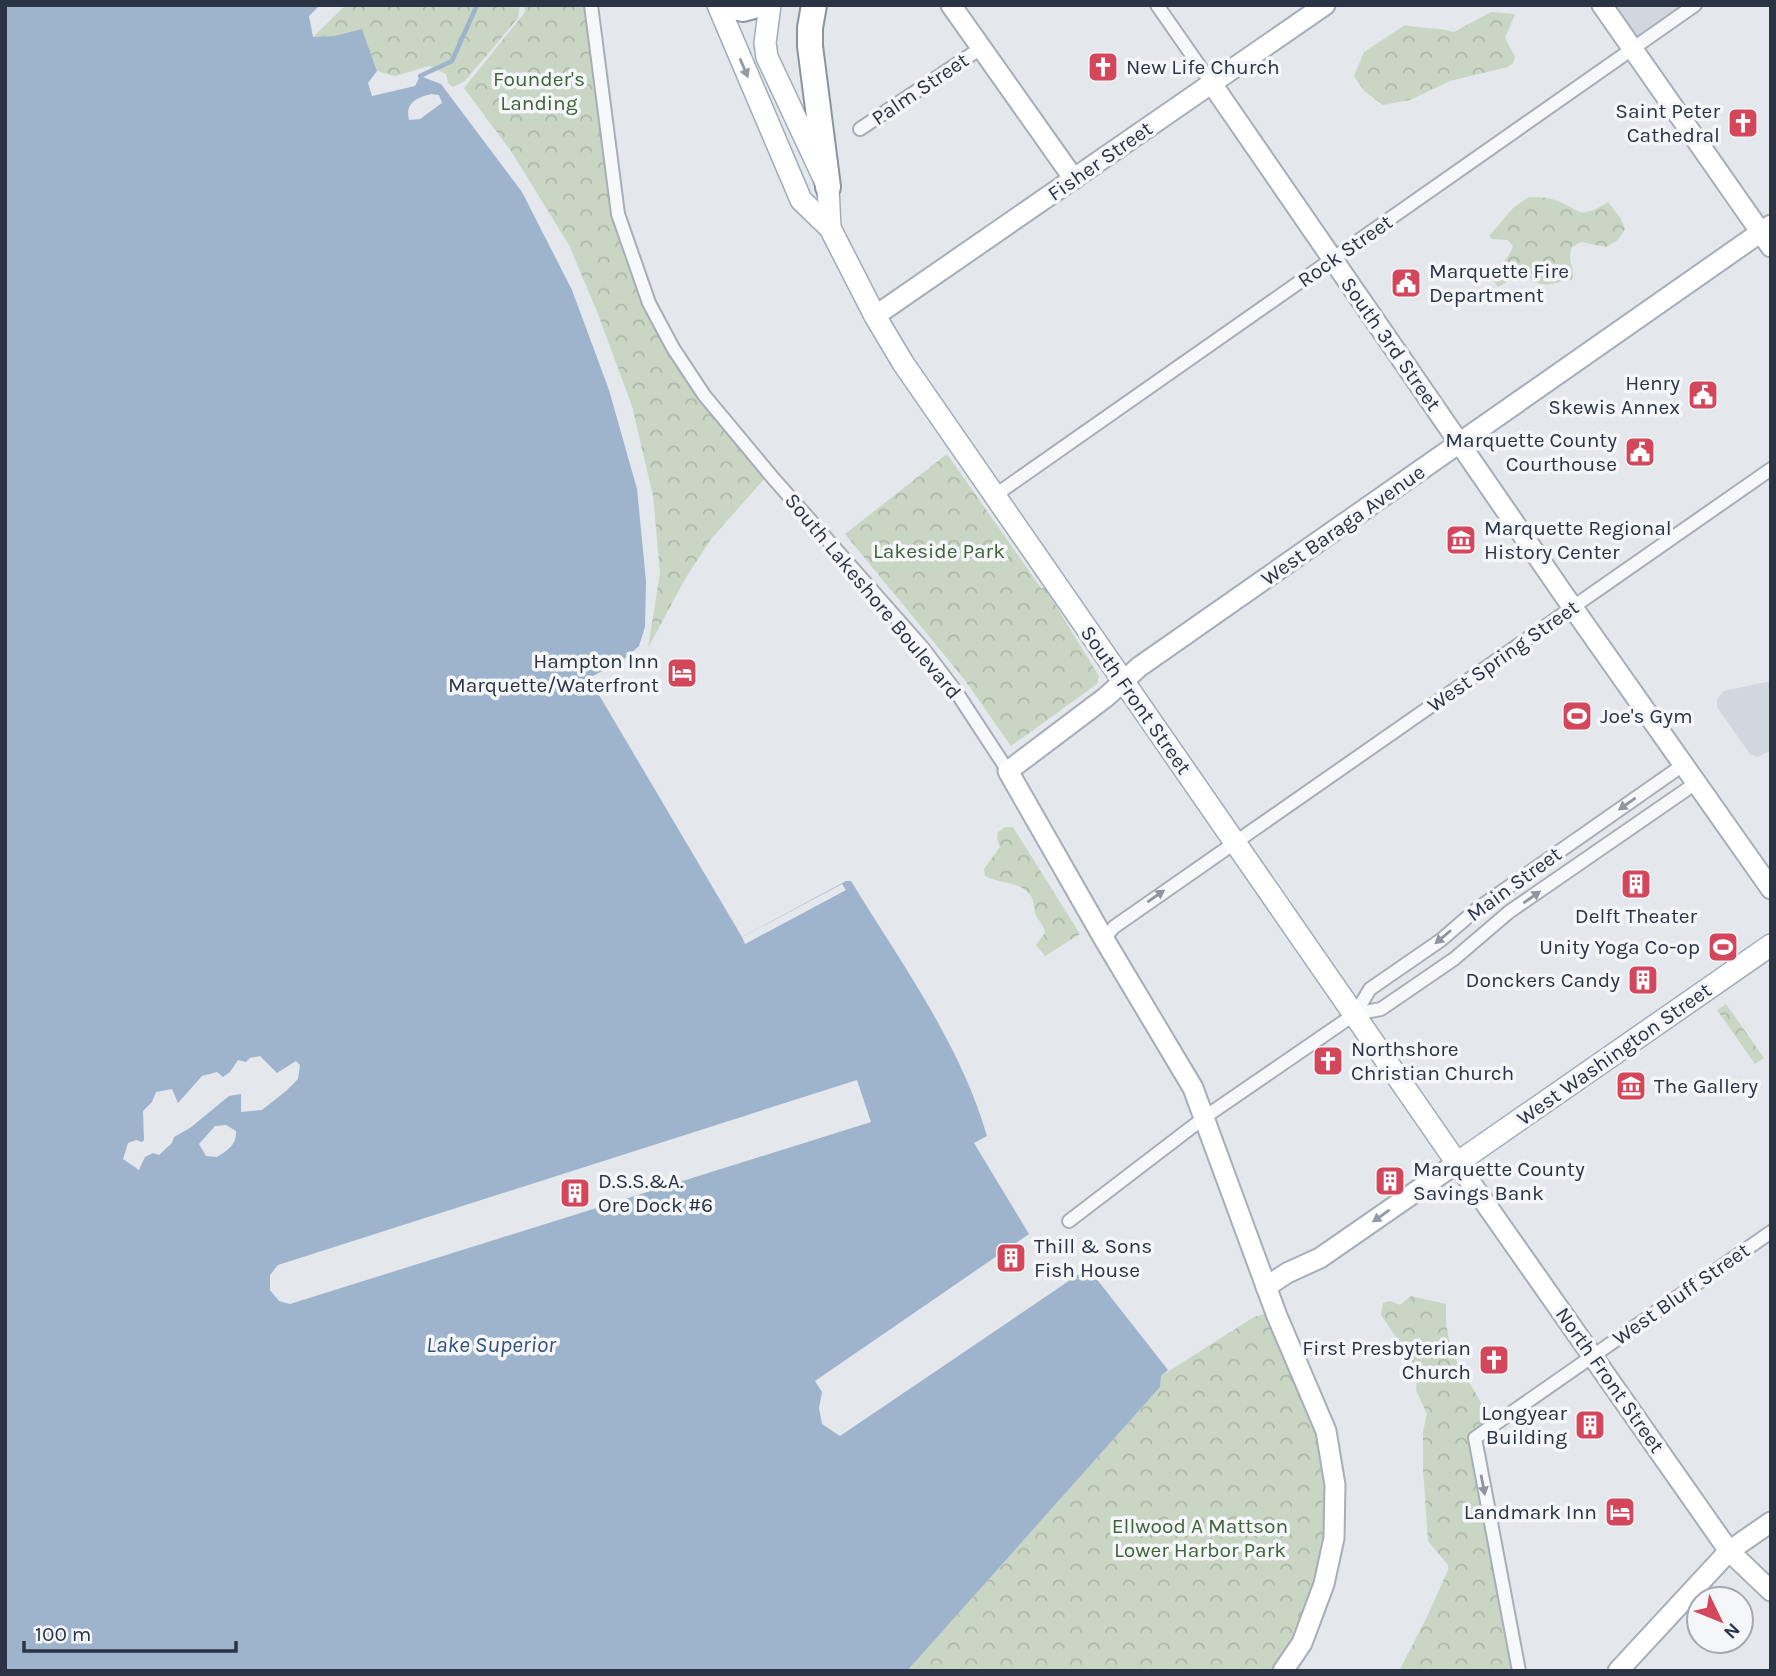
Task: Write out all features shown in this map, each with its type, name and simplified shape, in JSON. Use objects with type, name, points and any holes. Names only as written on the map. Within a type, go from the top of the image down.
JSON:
[{"type":"highway","points":[[727,5],[743,9],[758,5]]},
{"type":"highway","points":[[814,5],[810,47],[828,187]]},
{"type":"main road","name":"South Front Street","points":[[718,5],[801,200],[830,228],[875,316],[903,363],[1457,1163]]},
{"type":"main road","name":"South Front Street","points":[[770,5],[765,43],[767,57],[828,187],[830,228]]},
{"type":"main road","name":"West Washington Street","points":[[1457,1163],[1771,945]]},
{"type":"street","name":"South Lakeshore Boulevard","points":[[591,5],[618,214],[649,303],[673,348],[704,394],[773,478],[922,647],[957,692],[1008,771],[1104,939],[1194,1088],[1266,1287],[1325,1431],[1335,1485],[1334,1538],[1324,1584],[1302,1643],[1283,1671]]},
{"type":"street","points":[[950,5],[1074,179]]},
{"type":"street","name":"South 3rd Street","points":[[1157,5],[1573,608],[1771,889]]},
{"type":"street","name":"Fisher Street","points":[[875,316],[1325,5]]},
{"type":"street","points":[[1602,5],[1767,235]]},
{"type":"street","name":"Rock Street","points":[[994,496],[1695,5]]},
{"type":"street","name":"Palm Street","points":[[860,129],[981,48]]},
{"type":"street","name":"West Baraga Avenue","points":[[1008,771],[1139,667],[1460,443],[1767,235]]},
{"type":"street","name":"West Spring Street","points":[[1104,939],[1114,927],[1235,841],[1771,469]]},
{"type":"street","name":"Main Street","points":[[1355,1014],[1370,989],[1441,940],[1477,909],[1684,765]]},
{"type":"street","name":"Main Street","points":[[1069,1221],[1205,1117],[1355,1014],[1381,1009],[1454,960],[1509,912],[1696,783]]},
{"type":"street","points":[[1266,1287],[1287,1273],[1320,1258],[1457,1163]]},
{"type":"street","name":"North Front Street","points":[[1457,1163],[1729,1551],[1771,1591]]},
{"type":"street","name":"West Bluff Street","points":[[1519,1671],[1475,1438],[1771,1232]]},
{"type":"street","points":[[1618,1671],[1729,1551],[1771,1522]]},
{"type":"shaded area","points":[[1613,5],[1687,5],[1637,41]]},
{"type":"shaded area","points":[[1771,681],[1771,750],[1758,757],[1750,754],[1717,707],[1717,699],[1724,691]]},
{"type":"green space","points":[[346,5],[520,5],[518,18],[465,81],[453,87],[448,83],[446,74],[429,66],[395,76],[377,71],[362,29],[334,36],[313,37]]},
{"type":"green space","name":"Founder's Landing","points":[[524,5],[586,5],[611,202],[661,338],[681,373],[704,404],[765,478],[711,539],[685,579],[648,648],[660,573],[653,496],[632,406],[569,245],[511,151],[464,88],[525,12]]},
{"type":"green space","points":[[1491,12],[1515,14],[1505,38],[1515,57],[1508,67],[1450,81],[1410,100],[1383,105],[1364,91],[1354,76],[1364,52],[1405,25],[1454,32]]},
{"type":"green space","points":[[1529,197],[1551,199],[1583,212],[1589,212],[1608,202],[1625,229],[1618,240],[1606,247],[1581,242],[1572,247],[1572,280],[1542,284],[1521,274],[1498,287],[1494,281],[1513,246],[1508,240],[1492,239],[1489,236],[1514,207]]},
{"type":"green space","name":"Lakeside Park","points":[[947,454],[1041,588],[1045,588],[1099,676],[1097,684],[1011,746],[964,679],[845,534]]},
{"type":"green space","points":[[1005,827],[1013,827],[1080,934],[1045,956],[1036,945],[1045,933],[1035,913],[1031,896],[1016,885],[985,876],[984,869],[1000,847],[998,832]]},
{"type":"green space","points":[[1726,1004],[1764,1058],[1755,1064],[1717,1010]]},
{"type":"green space","points":[[1411,1296],[1446,1304],[1451,1351],[1490,1418],[1486,1424],[1473,1430],[1469,1439],[1514,1671],[1399,1671],[1448,1570],[1448,1565],[1428,1541],[1423,1469],[1423,1431],[1427,1414],[1416,1390],[1418,1370],[1381,1315],[1383,1303],[1390,1301],[1400,1305]]},
{"type":"green space","name":"Ellwood A Mattson Lower Harbor Park","points":[[1275,1311],[1326,1431],[1334,1538],[1283,1671],[907,1671],[1160,1387],[1161,1376],[1254,1317]]},
{"type":"water","name":"Lake Superior","points":[[5,5],[320,5],[309,16],[313,37],[334,36],[362,29],[377,71],[368,83],[372,96],[415,86],[420,76],[441,84],[522,192],[572,290],[609,390],[637,489],[646,581],[645,627],[639,646],[623,660],[589,678],[742,937],[846,881],[851,881],[945,1036],[961,1068],[987,1136],[974,1143],[1029,1234],[815,1381],[822,1392],[819,1408],[822,1424],[840,1436],[1088,1268],[1168,1370],[1161,1376],[1160,1387],[907,1671],[5,1671]],"holes":[[[431,94],[439,95],[442,103],[420,119],[409,120],[410,105]],[[260,1056],[277,1073],[296,1061],[300,1065],[298,1079],[262,1110],[241,1112],[241,1094],[229,1096],[190,1128],[174,1137],[172,1143],[159,1155],[153,1153],[145,1157],[139,1170],[123,1159],[128,1143],[144,1140],[143,1111],[152,1102],[156,1092],[172,1089],[178,1103],[202,1076],[217,1072],[223,1077],[238,1060],[246,1062],[250,1058]],[[226,1125],[236,1131],[235,1140],[217,1157],[206,1156],[199,1144],[215,1126]]]},
{"type":"pier","points":[[842,884],[846,890],[745,944],[742,937]]},
{"type":"pier","name":"D.S.S.&A. Ore Dock #6","points":[[857,1080],[871,1122],[290,1304],[279,1301],[270,1290],[270,1275],[278,1265]]},
{"type":"waterway","points":[[420,76],[452,61],[477,5]]},
{"type":"place","name":"New Life Church","points":[[1103,67]]},
{"type":"place","name":"Saint Peter Cathedral","points":[[1743,123]]},
{"type":"place","name":"Marquette Fire Department","points":[[1406,283]]},
{"type":"place","name":"Henry Skewis Annex","points":[[1703,395]]},
{"type":"place","name":"Marquette County Courthouse","points":[[1640,452]]},
{"type":"place","name":"Marquette Regional History Center","points":[[1461,540]]},
{"type":"place","name":"Hampton Inn Marquette/Waterfront","points":[[682,673]]},
{"type":"place","name":"Joe's Gym","points":[[1577,716]]},
{"type":"place","name":"Delft Theater","points":[[1636,884]]},
{"type":"place","name":"Unity Yoga Co-op","points":[[1723,947]]},
{"type":"place","name":"Donckers Candy","points":[[1643,980]]},
{"type":"place","name":"Northshore Christian Church","points":[[1328,1061]]},
{"type":"place","name":"The Gallery","points":[[1631,1086]]},
{"type":"place","name":"Marquette County Savings Bank","points":[[1390,1181]]},
{"type":"place","name":"D.S.S.&A. Ore Dock #6","points":[[575,1193]]},
{"type":"place","name":"Thill & Sons Fish House","points":[[1011,1258]]},
{"type":"place","name":"First Presbyterian Church","points":[[1494,1360]]},
{"type":"place","name":"Longyear Building","points":[[1590,1425]]},
{"type":"place","name":"Landmark Inn","points":[[1620,1512]]}]
